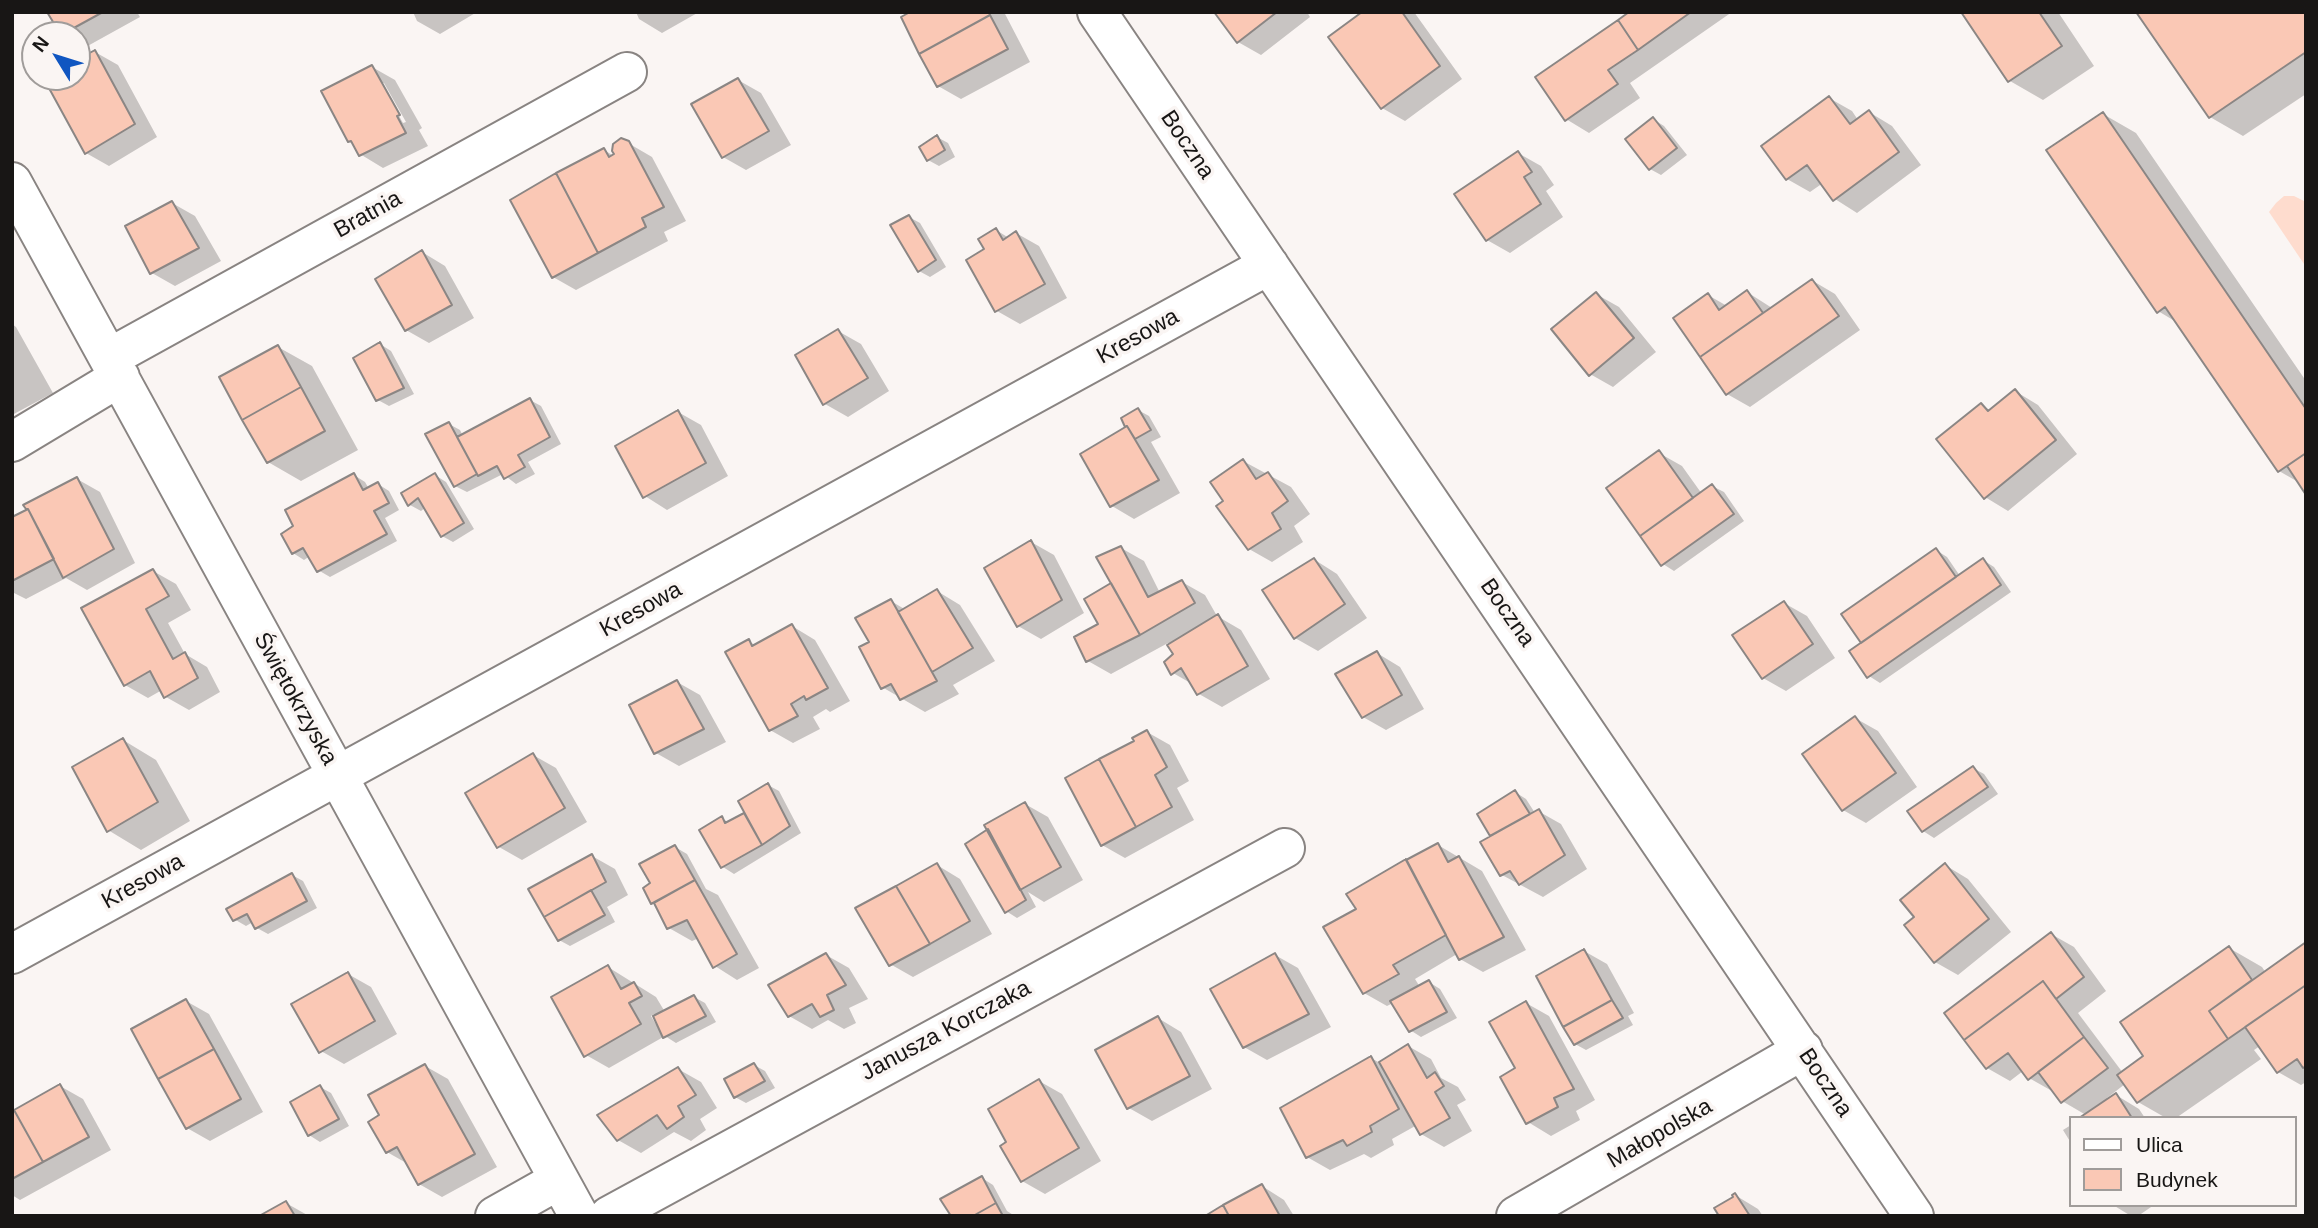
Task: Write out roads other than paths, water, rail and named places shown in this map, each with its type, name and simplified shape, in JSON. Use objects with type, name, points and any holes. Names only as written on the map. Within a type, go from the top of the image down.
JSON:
[{"type":"street","name":"Boczna","points":[[1097,12],[1914,1216]]},
{"type":"street","name":"Bratnia","points":[[12,442],[115,368],[627,72]]},
{"type":"street","name":"Świętokrzyska","points":[[12,182],[579,1216]]},
{"type":"street","name":"Kresowa","points":[[12,954],[1269,265]]},
{"type":"street","name":"Janusza Korczaka","points":[[609,1216],[1285,848]]},
{"type":"street","name":"Małopolska","points":[[1516,1216],[1803,1050]]},
{"type":"street","points":[[495,1216],[559,1180]]}]
